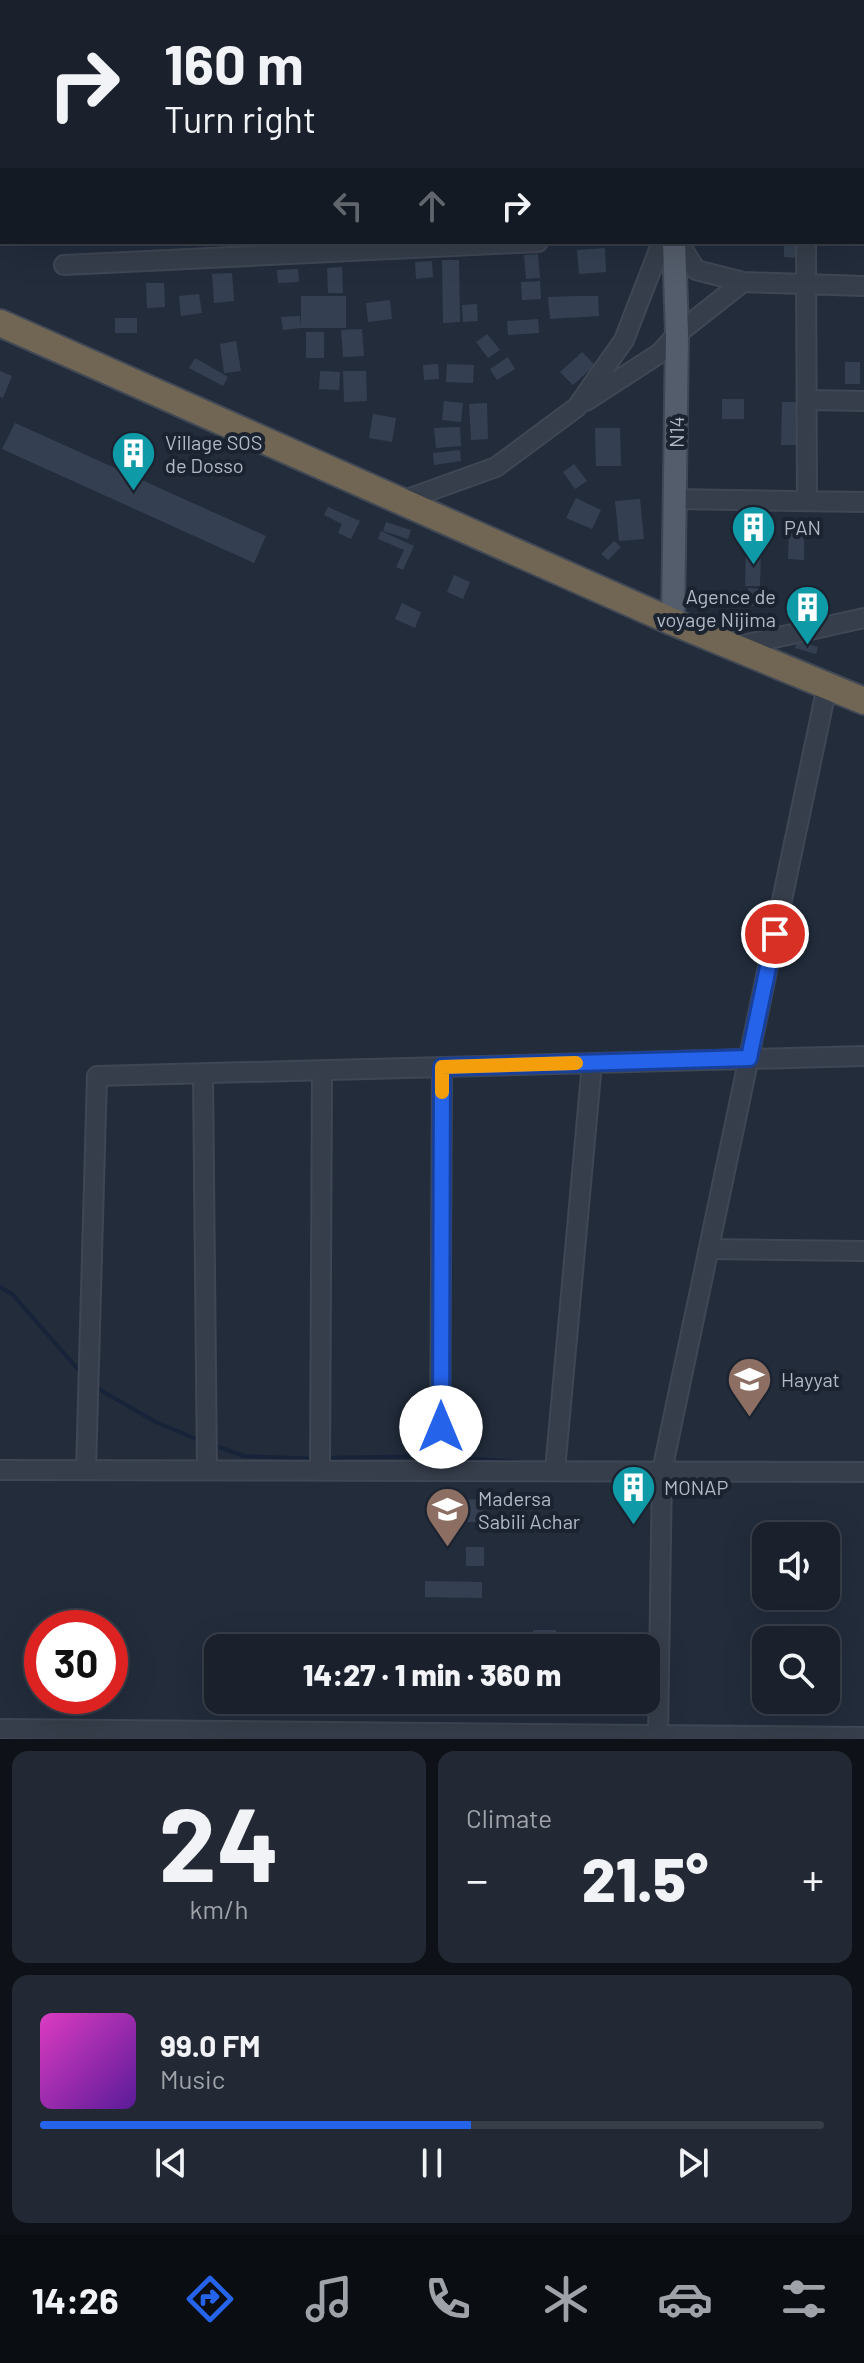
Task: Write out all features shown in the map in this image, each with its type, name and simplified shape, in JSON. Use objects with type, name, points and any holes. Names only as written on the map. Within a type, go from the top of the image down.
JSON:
[{"type":"highway","points":[[0,323],[732,648],[864,701]]},
{"type":"main road","name":"N14","points":[[673,622],[676,244]]},
{"type":"street","points":[[64,265],[497,244]]},
{"type":"street","points":[[577,407],[624,340],[661,244]]},
{"type":"street","points":[[677,244],[696,270],[743,282],[864,286]]},
{"type":"street","points":[[806,244],[807,501]]},
{"type":"street","points":[[399,502],[496,467],[577,407],[660,353],[677,334],[743,282]]},
{"type":"street","points":[[808,400],[864,401]]},
{"type":"street","points":[[675,499],[864,502]]},
{"type":"street","points":[[732,648],[864,618]]},
{"type":"street","points":[[658,1737],[662,1471],[827,686]]},
{"type":"street","points":[[86,1470],[97,1076],[864,1056]]},
{"type":"street","points":[[555,1470],[592,1063]]},
{"type":"street","points":[[440,1470],[442,1067]]},
{"type":"street","points":[[320,1470],[322,1071]]},
{"type":"street","points":[[203,1075],[207,1470]]},
{"type":"street","points":[[709,1249],[864,1251]]},
{"type":"street","points":[[0,1470],[864,1472]]},
{"type":"street","points":[[0,1729],[324,1736],[864,1737]]},
{"type":"building","points":[[784,244],[797,244],[796,258],[784,257]]},
{"type":"building","points":[[605,248],[606,272],[579,274],[577,250]]},
{"type":"building","points":[[538,254],[540,278],[526,279],[524,255]]},
{"type":"building","points":[[442,260],[459,260],[460,322],[443,323]]},
{"type":"building","points":[[432,261],[433,277],[416,279],[415,262]]},
{"type":"building","points":[[342,267],[343,293],[328,293],[327,268]]},
{"type":"building","points":[[298,269],[299,282],[278,283],[277,270]]},
{"type":"building","points":[[232,273],[234,301],[214,303],[212,274]]},
{"type":"building","points":[[540,281],[541,299],[522,300],[521,282]]},
{"type":"building","points":[[146,283],[164,283],[165,307],[147,308]]},
{"type":"building","points":[[199,294],[202,313],[181,316],[179,296]]},
{"type":"building","points":[[301,296],[346,296],[346,328],[301,328]]},
{"type":"building","points":[[598,296],[599,316],[550,319],[548,297]]},
{"type":"building","points":[[390,300],[392,319],[368,322],[366,303]]},
{"type":"building","points":[[477,304],[478,321],[463,322],[462,305]]},
{"type":"building","points":[[300,316],[301,328],[283,330],[281,317]]},
{"type":"building","points":[[115,318],[137,318],[137,333],[115,333]]},
{"type":"building","points":[[538,319],[539,333],[508,335],[507,321]]},
{"type":"building","points":[[362,329],[364,356],[343,357],[341,330]]},
{"type":"building","points":[[306,332],[324,332],[324,358],[306,358]]},
{"type":"building","points":[[487,334],[500,350],[488,358],[476,342]]},
{"type":"building","points":[[236,341],[241,371],[224,373],[220,344]]},
{"type":"building","points":[[582,352],[595,365],[573,385],[560,372]]},
{"type":"building","points":[[508,357],[515,369],[497,380],[490,369]]},
{"type":"building","points":[[195,358],[228,377],[223,386],[189,368]]},
{"type":"building","points":[[845,362],[860,362],[860,384],[845,384]]},
{"type":"building","points":[[438,364],[439,379],[424,380],[423,365]]},
{"type":"building","points":[[447,364],[474,365],[473,383],[446,382]]},
{"type":"building","points":[[0,371],[12,376],[3,398],[0,397]]},
{"type":"building","points":[[320,371],[340,372],[339,390],[319,389]]},
{"type":"building","points":[[343,371],[366,371],[367,401],[344,402]]},
{"type":"building","points":[[722,399],[744,399],[744,419],[722,419]]},
{"type":"building","points":[[444,401],[463,403],[461,422],[442,420]]},
{"type":"building","points":[[782,402],[799,402],[798,445],[781,445]]},
{"type":"building","points":[[487,403],[488,439],[471,440],[469,404]]},
{"type":"building","points":[[373,414],[396,418],[392,442],[369,438]]},
{"type":"building","name":"Village SOS de Dosso","points":[[15,423],[266,536],[254,563],[2,449]]},
{"type":"building","points":[[460,427],[461,446],[436,448],[434,428]]},
{"type":"building","points":[[595,428],[620,428],[621,466],[596,466]]},
{"type":"building","points":[[460,450],[461,461],[434,465],[433,453]]},
{"type":"building","points":[[574,464],[587,481],[575,489],[563,472]]},
{"type":"building","points":[[576,498],[601,510],[592,529],[566,518]]},
{"type":"building","points":[[640,499],[644,539],[619,541],[615,501]]},
{"type":"building","points":[[328,507],[360,521],[351,539],[338,533],[342,524],[324,515]]},
{"type":"building","points":[[386,522],[411,530],[408,539],[383,531]]},
{"type":"building","points":[[381,531],[414,546],[403,570],[396,567],[404,550],[378,539]]},
{"type":"building","points":[[789,532],[804,532],[804,560],[788,559]]},
{"type":"building","points":[[614,541],[621,547],[608,560],[601,554]]},
{"type":"building","name":"PAN","points":[[746,546],[761,546],[760,586],[745,586]]},
{"type":"building","points":[[454,575],[470,582],[463,599],[447,592]]},
{"type":"building","points":[[748,588],[761,589],[761,606],[747,606]]},
{"type":"building","points":[[402,603],[421,612],[415,628],[395,619]]},
{"type":"building","name":"Agence de voyage Nijima","points":[[798,641],[818,647],[816,654],[795,648]]},
{"type":"building","points":[[483,1499],[483,1522],[463,1522],[459,1509],[463,1508],[462,1500]]},
{"type":"building","points":[[466,1547],[484,1547],[484,1566],[466,1566]]},
{"type":"building","points":[[425,1581],[482,1582],[482,1598],[425,1597]]},
{"type":"building","points":[[533,1630],[556,1630],[556,1634],[533,1634]]},
{"type":"waterway","points":[[0,1287],[13,1295],[83,1375]]},
{"type":"waterway","points":[[95,1387],[156,1422],[201,1441]]},
{"type":"waterway","points":[[213,1445],[244,1456],[314,1459]]},
{"type":"waterway","points":[[327,1458],[434,1456]]},
{"type":"waterway","points":[[447,1457],[520,1462]]},
{"type":"slow traffic","points":[[442,1092],[442,1067],[576,1063]]},
{"type":"place","name":"Village SOS de Dosso","points":[[134,493]]},
{"type":"place","name":"PAN","points":[[753,566]]},
{"type":"place","name":"Agence de voyage Nijima","points":[[807,647]]},
{"type":"place","name":"Hayyat","points":[[750,1418]]},
{"type":"place","name":"MONAP","points":[[633,1526]]},
{"type":"place","name":"Madersa Sabili Achar","points":[[447,1549]]},
{"type":"route","points":[[441,1427],[442,1067],[749,1058],[775,934]]}]
